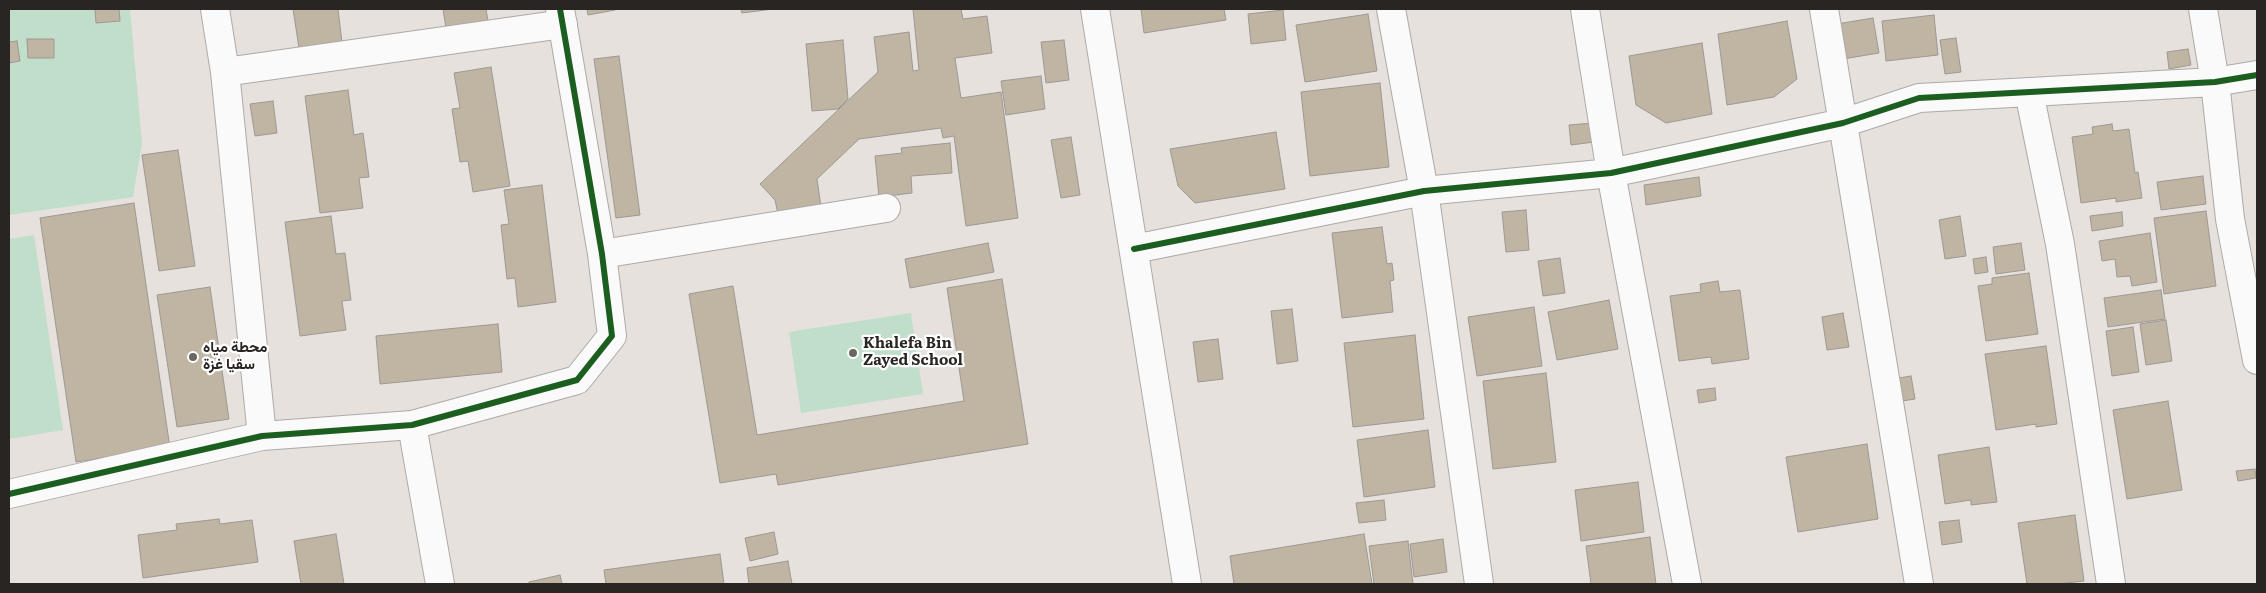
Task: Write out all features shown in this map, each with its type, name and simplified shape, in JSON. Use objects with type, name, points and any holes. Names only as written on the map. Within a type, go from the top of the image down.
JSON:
[{"type":"street","points":[[215,9],[225,72],[262,436]]},
{"type":"street","points":[[1095,9],[1187,584]]},
{"type":"street","points":[[1391,9],[1424,191],[1479,584]]},
{"type":"street","points":[[1585,9],[1611,173],[1687,584]]},
{"type":"street","points":[[1824,9],[1919,584]]},
{"type":"street","points":[[2202,9],[2215,82],[2230,219],[2257,360]]},
{"type":"street","points":[[9,494],[262,436],[412,425],[577,380],[612,336],[602,254],[562,16],[225,72]]},
{"type":"street","points":[[1134,249],[1424,191],[1611,173],[1843,123],[1919,98],[2215,82],[2257,75]]},
{"type":"street","points":[[2029,92],[2060,244],[2111,584]]},
{"type":"street","points":[[602,254],[886,208]]},
{"type":"street","points":[[412,425],[440,584]]},
{"type":"green space","points":[[9,9],[130,9],[142,143],[133,197],[9,215]]},
{"type":"green space","points":[[34,235],[63,430],[9,439],[9,239]]},
{"type":"green space","points":[[911,313],[923,394],[801,413],[789,332]]},
{"type":"building","points":[[95,9],[119,9],[120,21],[96,23]]},
{"type":"building","points":[[293,9],[338,9],[342,42],[299,48]]},
{"type":"building","points":[[443,9],[486,9],[488,21],[446,28]]},
{"type":"building","points":[[587,9],[615,9],[615,10],[588,15]]},
{"type":"building","points":[[741,9],[773,9],[742,13]]},
{"type":"building","points":[[913,9],[961,9],[963,19],[987,16],[992,53],[955,58],[961,98],[1001,92],[1018,218],[966,226],[954,136],[943,138],[941,128],[859,139],[817,179],[821,207],[778,214],[775,200],[760,184],[878,72],[874,37],[909,32],[913,71],[919,70]]},
{"type":"building","points":[[1141,9],[1224,9],[1226,20],[1144,33]]},
{"type":"building","points":[[1283,10],[1286,40],[1251,44],[1248,14]]},
{"type":"building","points":[[1368,14],[1377,71],[1305,82],[1296,25]]},
{"type":"building","points":[[1934,15],[1938,55],[1886,61],[1882,21]]},
{"type":"building","points":[[1873,18],[1879,53],[1843,59],[1837,24]]},
{"type":"building","points":[[1787,21],[1797,79],[1774,97],[1727,105],[1718,34]]},
{"type":"building","points":[[1956,38],[1961,72],[1945,74],[1940,40]]},
{"type":"building","points":[[27,39],[54,39],[54,58],[28,58]]},
{"type":"building","points":[[843,40],[848,99],[838,109],[812,111],[806,44]]},
{"type":"building","points":[[1064,40],[1069,80],[1046,83],[1041,42]]},
{"type":"building","points":[[17,41],[20,61],[9,63],[9,42]]},
{"type":"building","points":[[1702,43],[1712,114],[1666,123],[1636,105],[1629,56]]},
{"type":"building","points":[[2188,49],[2191,65],[2169,69],[2167,52]]},
{"type":"building","points":[[619,56],[640,215],[616,218],[594,59]]},
{"type":"building","points":[[491,67],[510,186],[473,192],[468,161],[460,162],[452,109],[460,108],[454,73]]},
{"type":"building","points":[[1041,76],[1045,109],[1006,115],[1001,81]]},
{"type":"building","points":[[1380,83],[1389,167],[1310,176],[1301,92]]},
{"type":"building","points":[[348,90],[354,135],[363,133],[369,177],[359,178],[363,208],[320,213],[305,96]]},
{"type":"building","points":[[273,101],[277,133],[255,136],[250,104]]},
{"type":"building","points":[[1593,123],[1594,142],[1571,145],[1569,125]]},
{"type":"building","points":[[2112,124],[2113,131],[2129,129],[2135,173],[2138,172],[2142,198],[2116,202],[2116,198],[2081,203],[2072,137],[2093,134],[2092,127]]},
{"type":"building","points":[[1276,132],[1285,189],[1195,203],[1178,186],[1170,149]]},
{"type":"building","points":[[1071,137],[1080,195],[1061,198],[1051,140]]},
{"type":"building","points":[[950,143],[952,173],[911,176],[912,193],[879,197],[875,156],[902,153],[901,148]]},
{"type":"building","points":[[178,150],[195,266],[159,271],[142,155]]},
{"type":"building","points":[[2203,176],[2206,204],[2161,210],[2157,182]]},
{"type":"building","points":[[1699,177],[1701,196],[1646,205],[1644,185]]},
{"type":"building","points":[[542,185],[556,302],[518,307],[515,278],[507,279],[501,225],[509,224],[504,190]]},
{"type":"building","points":[[134,203],[170,448],[76,462],[40,218]]},
{"type":"building","points":[[1526,210],[1529,250],[1506,252],[1502,212]]},
{"type":"building","points":[[2206,211],[2216,286],[2164,294],[2154,218]]},
{"type":"building","points":[[2122,212],[2123,226],[2092,231],[2090,216]]},
{"type":"building","points":[[331,216],[336,254],[345,253],[351,300],[342,301],[346,330],[300,336],[285,222]]},
{"type":"building","points":[[1960,216],[1966,256],[1945,259],[1939,220]]},
{"type":"building","points":[[1382,227],[1387,264],[1392,263],[1394,280],[1390,281],[1393,312],[1342,318],[1332,233]]},
{"type":"building","points":[[2150,233],[2157,282],[2132,286],[2130,276],[2117,277],[2115,259],[2102,261],[2099,241]]},
{"type":"building","points":[[988,243],[994,272],[910,288],[905,259]]},
{"type":"building","points":[[2021,243],[2025,270],[1996,274],[1993,247]]},
{"type":"building","points":[[1986,257],[1988,272],[1975,274],[1973,259]]},
{"type":"building","points":[[1560,258],[1565,293],[1543,296],[1538,261]]},
{"type":"building","points":[[2029,273],[2038,334],[1986,341],[1978,286],[1992,284],[1992,278]]},
{"type":"building","points":[[1002,279],[1028,444],[778,485],[776,474],[720,483],[689,294],[733,286],[757,435],[964,401],[947,288]]},
{"type":"building","points":[[1718,281],[1720,292],[1740,290],[1749,359],[1712,364],[1711,357],[1679,361],[1670,296],[1701,292],[1700,284]]},
{"type":"building","name":"محطة مياه سقيا غزة","points":[[210,287],[229,419],[177,427],[157,295]]},
{"type":"building","points":[[2161,290],[2165,319],[2108,327],[2104,298]]},
{"type":"building","points":[[1609,300],[1618,349],[1557,360],[1548,312]]},
{"type":"building","points":[[1534,307],[1542,366],[1477,376],[1468,317]]},
{"type":"building","points":[[1292,309],[1298,361],[1277,364],[1271,311]]},
{"type":"building","points":[[1843,313],[1849,347],[1827,350],[1822,317]]},
{"type":"building","points":[[2166,320],[2172,361],[2146,365],[2140,324]]},
{"type":"building","points":[[498,324],[502,372],[380,384],[376,336]]},
{"type":"building","points":[[2133,327],[2139,372],[2112,376],[2106,331]]},
{"type":"building","points":[[1415,335],[1424,419],[1353,427],[1344,343]]},
{"type":"building","points":[[1218,339],[1223,379],[1198,382],[1193,342]]},
{"type":"building","points":[[2046,346],[2057,424],[2036,427],[2036,424],[1996,430],[1985,354]]},
{"type":"building","points":[[1546,373],[1556,462],[1493,469],[1483,381]]},
{"type":"building","points":[[1911,376],[1915,399],[1902,401],[1899,378]]},
{"type":"building","points":[[1715,388],[1716,400],[1699,403],[1697,390]]},
{"type":"building","points":[[2168,401],[2182,490],[2127,499],[2113,410]]},
{"type":"building","points":[[1428,430],[1435,487],[1364,497],[1357,440]]},
{"type":"building","points":[[1867,444],[1878,519],[1798,532],[1786,457]]},
{"type":"building","points":[[1989,447],[1997,502],[1971,505],[1971,500],[1945,504],[1938,455]]},
{"type":"building","points":[[2255,469],[2256,478],[2238,481],[2236,471]]},
{"type":"building","points":[[1638,482],[1644,532],[1581,541],[1575,490]]},
{"type":"building","points":[[1384,500],[1386,520],[1359,523],[1356,503]]},
{"type":"building","points":[[2075,515],[2084,581],[2058,584],[2027,584],[2018,523]]},
{"type":"building","points":[[219,519],[220,524],[252,520],[258,562],[143,578],[138,535],[177,530],[176,524]]},
{"type":"building","points":[[1959,520],[1962,542],[1942,545],[1939,522]]},
{"type":"building","points":[[774,532],[778,554],[750,561],[745,538]]},
{"type":"building","points":[[336,534],[344,584],[301,584],[294,541]]},
{"type":"building","points":[[1364,534],[1372,584],[1234,584],[1230,556]]},
{"type":"building","points":[[1650,537],[1656,584],[1591,584],[1586,546]]},
{"type":"building","points":[[1443,539],[1447,572],[1414,577],[1410,544]]},
{"type":"building","points":[[1408,541],[1413,584],[1374,584],[1369,546]]},
{"type":"building","points":[[720,554],[724,584],[606,584],[604,570]]},
{"type":"building","points":[[788,561],[792,584],[749,584],[747,568]]},
{"type":"building","points":[[560,575],[562,584],[529,584],[529,582]]},
{"type":"cycle path","points":[[9,494],[262,436],[412,425],[577,380],[612,336],[602,254],[560,9]]},
{"type":"cycle path","points":[[1134,249],[1424,191],[1611,173],[1843,123],[1919,98],[2215,82],[2257,75]]},
{"type":"place","name":"Khalefa Bin Zayed School","points":[[853,353]]},
{"type":"place","name":"محطة مياه سقيا غزة","points":[[193,357]]}]
